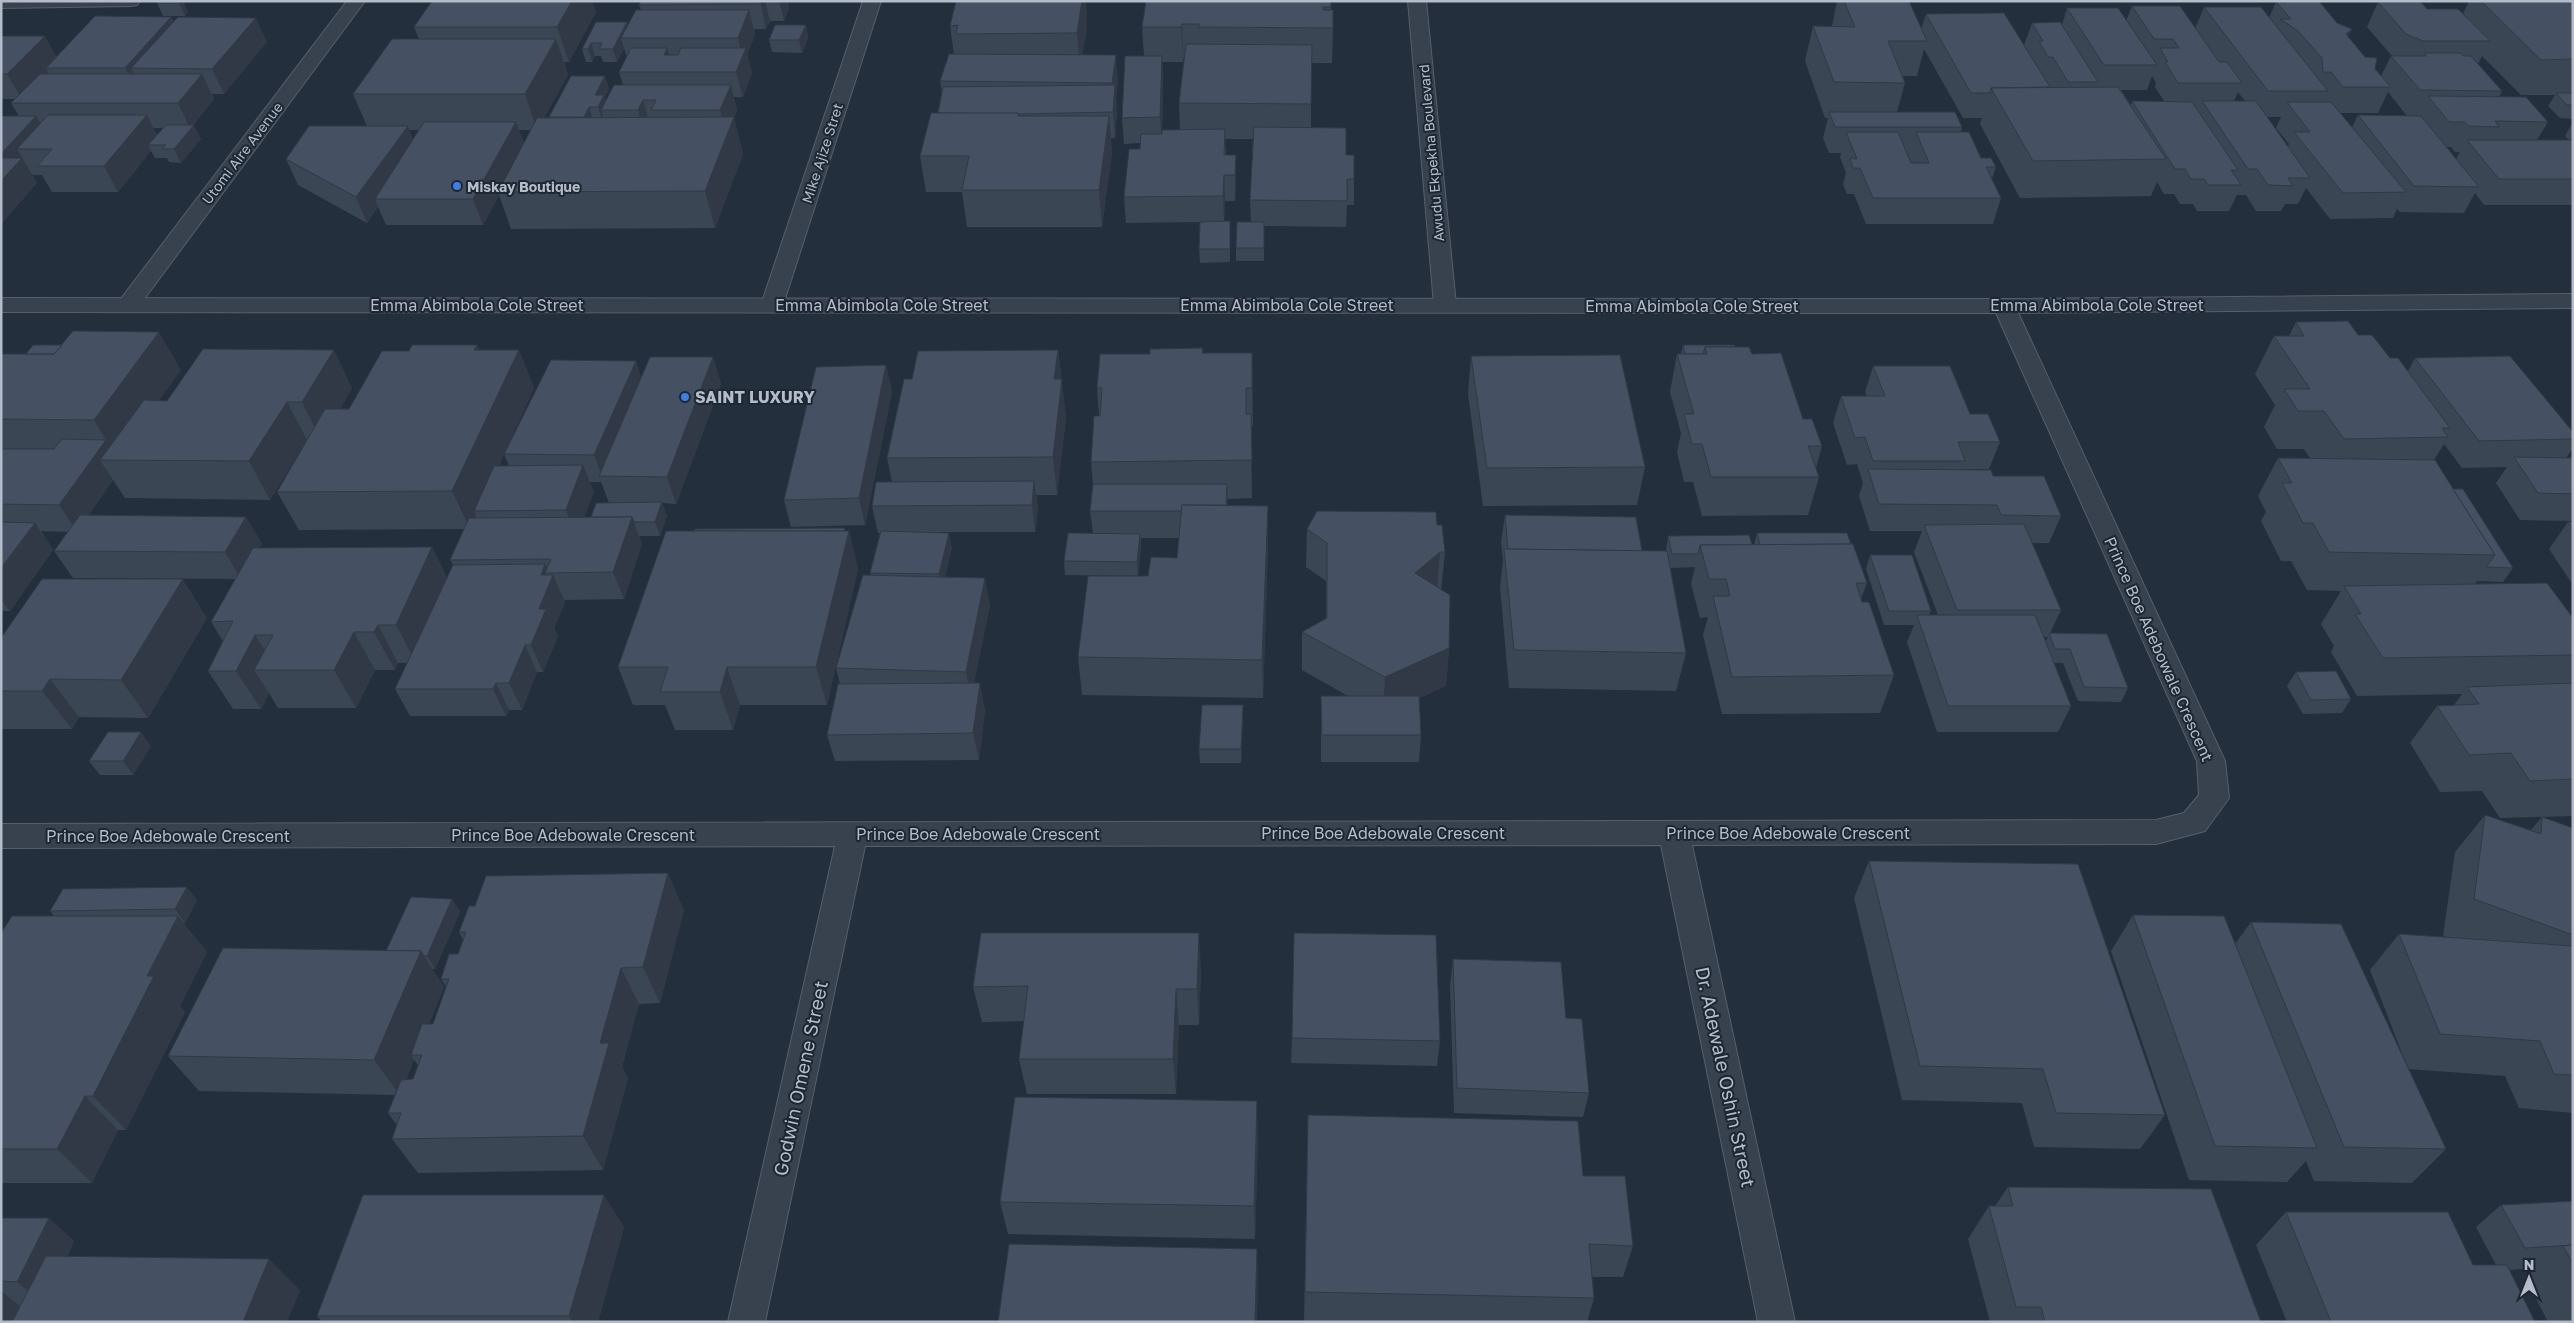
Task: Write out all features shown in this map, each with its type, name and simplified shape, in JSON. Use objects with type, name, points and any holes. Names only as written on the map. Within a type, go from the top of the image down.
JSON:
[{"type":"street","points":[[1,3],[131,1]]},
{"type":"street","name":"Utomi Aire Avenue","points":[[128,305],[356,1]]},
{"type":"street","name":"Mike Ajize Stret","points":[[772,305],[872,1]]},
{"type":"street","name":"Awudu Ekpekha Boulevard","points":[[1417,1],[1445,305]]},
{"type":"street","name":"Emma Abimbola Cole Street","points":[[1,305],[2004,306],[2573,301]]},
{"type":"street","name":"Prince Boe Adebowale Crescent","points":[[1,836],[2156,832],[2194,823],[2214,798],[2211,761],[2004,306]]},
{"type":"street","name":"Dr. Adewale Oshin Street","points":[[1674,833],[1777,1322]]},
{"type":"street","name":"Godwin Omene Street","points":[[746,1322],[854,834]]},
{"type":"building","points":[[159,1],[181,1],[179,3],[157,3]]},
{"type":"building","points":[[432,1],[572,1],[557,27],[414,27]]},
{"type":"building","points":[[641,1],[762,1],[761,4],[639,5]]},
{"type":"building","points":[[956,1],[1082,1],[1077,33],[956,34],[958,25],[950,26]]},
{"type":"building","points":[[1146,1],[1331,1],[1331,7],[1323,7],[1323,10],[1333,10],[1333,28],[1199,27],[1199,24],[1182,24],[1181,27],[1142,27]]},
{"type":"building","points":[[1844,1],[1909,1],[1927,41],[1888,41],[1905,83],[1834,82],[1813,26],[1855,27]]},
{"type":"building","points":[[2319,1],[2337,23],[2352,29],[2346,34],[2365,57],[2377,58],[2375,69],[2391,87],[2343,87],[2331,72],[2323,72],[2322,58],[2298,31],[2280,19],[2291,19],[2276,2]]},
{"type":"building","points":[[2481,1],[2573,1],[2573,59],[2541,60]]},
{"type":"building","points":[[2378,2],[2421,2],[2427,9],[2458,9],[2490,41],[2423,41],[2406,34]]},
{"type":"building","points":[[2132,6],[2180,6],[2219,62],[2227,62],[2242,83],[2178,83],[2165,62],[2168,62],[2160,48],[2179,48],[2173,39],[2154,39]]},
{"type":"building","points":[[2204,7],[2261,7],[2328,91],[2268,91]]},
{"type":"building","points":[[2067,8],[2118,8],[2157,65],[2104,65]]},
{"type":"building","points":[[636,10],[749,10],[738,38],[621,38]]},
{"type":"building","points":[[2004,13],[2050,87],[1991,88],[1990,93],[1971,93],[1926,14]]},
{"type":"building","points":[[95,16],[171,17],[125,68],[46,68]]},
{"type":"building","points":[[178,17],[256,18],[212,69],[131,68]]},
{"type":"building","points":[[596,22],[627,22],[613,49],[599,49],[602,43],[591,43],[588,49],[582,49]]},
{"type":"building","points":[[2060,22],[2098,82],[2068,82],[2053,57],[2048,57],[2039,41],[2043,41],[2032,23]]},
{"type":"building","points":[[775,25],[806,25],[799,40],[769,40]]},
{"type":"building","points":[[1,36],[45,36],[7,74],[1,74]]},
{"type":"building","points":[[392,39],[556,39],[525,94],[353,94]]},
{"type":"building","points":[[1186,44],[1312,45],[1311,104],[1179,103]]},
{"type":"building","points":[[631,48],[667,48],[664,55],[678,55],[681,48],[746,48],[736,72],[619,72]]},
{"type":"building","points":[[2424,53],[2460,53],[2463,56],[2471,56],[2502,91],[2420,90],[2391,56],[2427,56]]},
{"type":"building","points":[[949,54],[1116,55],[1112,83],[940,81]]},
{"type":"building","points":[[1125,56],[1162,56],[1160,117],[1122,118]]},
{"type":"building","points":[[40,74],[202,74],[178,103],[11,103]]},
{"type":"building","points":[[571,76],[605,76],[595,95],[604,95],[598,107],[589,107],[584,117],[549,117]]},
{"type":"building","points":[[614,85],[731,85],[720,110],[651,110],[656,100],[643,100],[638,110],[601,110]]},
{"type":"building","points":[[1115,85],[1113,112],[938,113],[943,87]]},
{"type":"building","points":[[2118,87],[2166,159],[2033,161],[1991,88]]},
{"type":"building","points":[[2556,93],[2573,93],[2573,105],[2567,105]]},
{"type":"building","points":[[2428,96],[2526,97],[2548,122],[2495,121],[2499,127],[2469,126],[2465,122],[2449,122]]},
{"type":"building","points":[[2132,101],[2192,102],[2238,170],[2231,170],[2241,185],[2208,185],[2204,179],[2191,179],[2185,169],[2175,169]]},
{"type":"building","points":[[2202,101],[2256,101],[2310,178],[2288,178],[2293,186],[2268,185],[2257,169],[2248,169]]},
{"type":"building","points":[[2287,102],[2331,102],[2406,192],[2343,193],[2294,132],[2310,132]]},
{"type":"building","points":[[1829,112],[1955,112],[1962,127],[1835,127]]},
{"type":"building","points":[[931,113],[1018,113],[1018,116],[1109,116],[1099,190],[962,190],[969,156],[920,156]]},
{"type":"building","points":[[48,115],[147,115],[104,166],[37,166],[52,149],[17,149]]},
{"type":"building","points":[[2358,115],[2421,116],[2479,187],[2414,186]]},
{"type":"building","points":[[1,116],[36,116],[1,154]]},
{"type":"building","points":[[734,117],[705,191],[498,192],[537,118]]},
{"type":"building","points":[[424,122],[516,122],[473,199],[375,199]]},
{"type":"building","points":[[166,125],[194,125],[174,149],[162,149],[166,145],[148,145]]},
{"type":"building","points":[[309,126],[408,126],[356,197],[286,159]]},
{"type":"building","points":[[1254,127],[1346,128],[1346,155],[1354,155],[1354,179],[1347,179],[1347,201],[1250,200]]},
{"type":"building","points":[[1225,129],[1224,155],[1236,155],[1235,175],[1224,175],[1223,196],[1124,197],[1129,149],[1140,149],[1141,134],[1162,134],[1162,130]]},
{"type":"building","points":[[1846,132],[1898,132],[1911,163],[1929,163],[1916,132],[1969,132],[1981,158],[1991,158],[1996,167],[1986,167],[2001,198],[1873,198],[1860,168],[1853,168],[1850,158],[1857,159]]},
{"type":"building","points":[[2467,140],[2573,140],[2573,179],[2499,179]]},
{"type":"building","points":[[1,158],[22,158],[1,181]]},
{"type":"building","points":[[1230,221],[1230,249],[1199,249],[1200,222]]},
{"type":"building","points":[[1237,222],[1264,222],[1264,248],[1236,248]]},
{"type":"building","points":[[2348,321],[2358,335],[2372,335],[2390,358],[2398,358],[2450,428],[2442,428],[2448,437],[2344,439],[2324,411],[2298,411],[2284,389],[2310,389],[2274,336],[2304,336],[2296,322]]},
{"type":"building","points":[[73,331],[159,332],[94,420],[1,419],[1,354],[54,354]]},
{"type":"building","points":[[33,345],[62,345],[54,354],[26,354]]},
{"type":"building","points":[[412,345],[477,345],[474,350],[519,350],[452,491],[277,492],[325,409],[349,409],[382,351],[409,351]]},
{"type":"building","points":[[1683,345],[1734,345],[1735,347],[1705,347],[1703,354],[1685,354]]},
{"type":"building","points":[[1705,347],[1749,347],[1752,354],[1781,353],[1803,419],[1812,419],[1822,446],[1808,446],[1819,477],[1711,477],[1702,444],[1692,444],[1684,414],[1694,414],[1677,354],[1707,354]]},
{"type":"building","points":[[1203,348],[1202,353],[1252,353],[1252,388],[1246,388],[1246,414],[1251,414],[1252,460],[1091,462],[1094,416],[1100,416],[1102,388],[1097,388],[1100,354],[1150,354],[1150,349]]},
{"type":"building","points":[[203,349],[334,350],[302,402],[287,402],[249,461],[100,460],[144,400],[167,401]]},
{"type":"building","points":[[1058,350],[1054,379],[1062,379],[1053,457],[887,458],[904,379],[912,379],[918,351]]},
{"type":"building","points":[[1620,355],[1645,467],[1487,468],[1471,356]]},
{"type":"building","points":[[2510,356],[2573,432],[2573,439],[2479,441],[2415,358]]},
{"type":"building","points":[[650,357],[713,357],[667,477],[599,476]]},
{"type":"building","points":[[551,360],[636,361],[594,455],[504,454]]},
{"type":"building","points":[[886,365],[859,498],[784,500],[816,367]]},
{"type":"building","points":[[1873,366],[1950,366],[1970,414],[1988,414],[2000,442],[1958,442],[1965,461],[1873,461],[1865,437],[1855,438],[1841,396],[1885,396]]},
{"type":"building","points":[[62,439],[106,440],[59,505],[1,504],[1,449],[54,449]]},
{"type":"building","points":[[2514,457],[2573,458],[2573,494],[2538,493]]},
{"type":"building","points":[[2278,458],[2435,460],[2495,555],[2329,552],[2313,523],[2303,523],[2282,483],[2292,483]]},
{"type":"building","points":[[583,465],[566,510],[474,511],[494,466]]},
{"type":"building","points":[[1868,469],[1991,470],[1993,476],[2044,476],[2061,516],[2001,515],[1997,505],[1879,504]]},
{"type":"building","points":[[1034,481],[1032,505],[872,506],[876,482]]},
{"type":"building","points":[[1093,484],[1227,484],[1226,505],[1182,505],[1181,511],[1090,511]]},
{"type":"building","points":[[2453,489],[2463,489],[2513,568],[2486,567],[2495,555]]},
{"type":"building","points":[[662,502],[655,522],[634,522],[632,517],[591,517],[596,503]]},
{"type":"building","points":[[1182,505],[1268,506],[1262,660],[1078,657],[1088,576],[1148,576],[1151,557],[1177,558]]},
{"type":"building","points":[[1317,511],[1436,512],[1437,525],[1442,525],[1445,552],[1440,552],[1415,573],[1450,595],[1449,648],[1385,677],[1302,632],[1327,618],[1327,543],[1307,529]]},
{"type":"building","points":[[80,515],[246,517],[225,552],[54,551]]},
{"type":"building","points":[[1505,515],[1636,517],[1642,551],[1508,549]]},
{"type":"building","points":[[632,517],[613,572],[545,573],[551,559],[450,560],[469,518]]},
{"type":"building","points":[[1,522],[35,523],[1,568]]},
{"type":"building","points":[[2568,522],[2573,522],[2573,529]]},
{"type":"building","points":[[2024,524],[2061,610],[1957,610],[1924,525]]},
{"type":"building","points":[[845,528],[844,531],[694,531],[695,529]]},
{"type":"building","points":[[666,531],[849,531],[816,667],[727,667],[720,692],[660,692],[668,667],[618,667]]},
{"type":"building","points":[[881,531],[949,533],[939,574],[870,573]]},
{"type":"building","points":[[1068,533],[1140,534],[1137,562],[1064,561]]},
{"type":"building","points":[[1757,533],[1847,533],[1851,544],[1760,545]]},
{"type":"building","points":[[1749,535],[1752,545],[1700,545],[1698,554],[1672,554],[1668,536]]},
{"type":"building","points":[[1853,544],[1867,583],[1856,583],[1862,602],[1869,602],[1894,675],[1732,677],[1713,596],[1730,596],[1726,579],[1709,579],[1700,545]]},
{"type":"building","points":[[432,547],[396,625],[378,625],[374,632],[354,632],[334,670],[254,670],[273,635],[255,635],[236,671],[208,671],[233,621],[211,622],[253,548]]},
{"type":"building","points":[[1504,549],[1667,551],[1686,653],[1514,650]]},
{"type":"building","points":[[1870,555],[1912,555],[1931,611],[1889,611]]},
{"type":"building","points":[[545,564],[541,575],[553,575],[539,609],[546,609],[531,645],[525,645],[509,683],[496,683],[493,689],[395,689],[453,565]]},
{"type":"building","points":[[863,575],[985,578],[966,672],[836,668]]},
{"type":"building","points":[[42,579],[183,579],[121,680],[50,679],[42,691],[1,691],[1,638]]},
{"type":"building","points":[[2547,583],[2573,618],[2573,655],[2383,658],[2355,614],[2361,614],[2344,586]]},
{"type":"building","points":[[1917,615],[2035,615],[2071,706],[1948,706]]},
{"type":"building","points":[[2049,633],[2107,634],[2128,688],[2084,687],[2070,649],[2055,649]]},
{"type":"building","points":[[2336,671],[2351,699],[2311,700],[2296,672]]},
{"type":"building","points":[[980,683],[973,733],[827,735],[838,684]]},
{"type":"building","points":[[2573,683],[2573,779],[2530,781],[2511,753],[2469,755],[2437,706],[2479,704],[2467,687]]},
{"type":"building","points":[[1321,696],[1419,696],[1421,735],[1322,735]]},
{"type":"building","points":[[1202,705],[1243,705],[1241,749],[1199,749]]},
{"type":"building","points":[[108,732],[141,732],[123,761],[89,761]]},
{"type":"building","points":[[2485,815],[2541,834],[2542,817],[2573,828],[2573,935],[2474,899]]},
{"type":"building","points":[[1869,861],[2078,864],[2165,1115],[2056,1113],[2043,1069],[1920,1066]]},
{"type":"building","points":[[668,873],[643,967],[621,968],[600,1043],[609,1043],[583,1136],[392,1139],[401,1113],[388,1113],[401,1080],[413,1079],[422,1055],[411,1055],[422,1024],[433,1024],[449,979],[441,979],[449,954],[458,954],[466,932],[459,932],[469,906],[475,906],[486,876]]},
{"type":"building","points":[[187,887],[175,909],[50,911],[63,889]]},
{"type":"building","points":[[411,897],[452,899],[427,956],[424,956],[421,951],[386,951]]},
{"type":"building","points":[[2133,915],[2224,916],[2317,1148],[2215,1146]]},
{"type":"building","points":[[12,916],[178,916],[147,976],[154,976],[93,1096],[85,1096],[57,1149],[1,1149],[1,933]]},
{"type":"building","points":[[2251,922],[2341,924],[2446,1149],[2344,1147]]},
{"type":"building","points":[[981,933],[1199,933],[1197,989],[1176,989],[1173,1059],[1019,1059],[1028,986],[973,987]]},
{"type":"building","points":[[1294,933],[1436,935],[1440,1041],[1292,1038]]},
{"type":"building","points":[[2399,934],[2573,946],[2573,1075],[2554,1074],[2540,1041],[2440,1034]]},
{"type":"building","points":[[223,948],[421,951],[374,1060],[168,1056]]},
{"type":"building","points":[[1453,959],[1561,962],[1566,1018],[1582,1019],[1589,1093],[1457,1088]]},
{"type":"building","points":[[1015,1097],[1257,1101],[1254,1206],[1000,1202]]},
{"type":"building","points":[[1308,1115],[1578,1121],[1583,1176],[1625,1176],[1633,1246],[1589,1244],[1594,1298],[1305,1292]]},
{"type":"building","points":[[2008,1187],[2211,1189],[2261,1322],[2045,1322],[2041,1307],[2016,1307],[1989,1206],[2013,1206]]},
{"type":"building","points":[[363,1195],[604,1195],[569,1316],[317,1316]]},
{"type":"building","points":[[2573,1201],[2573,1245],[2525,1248],[2501,1205]]},
{"type":"building","points":[[2286,1212],[2448,1212],[2473,1265],[2507,1265],[2535,1322],[2331,1322]]},
{"type":"building","points":[[1,1218],[49,1218],[17,1282],[1,1281]]},
{"type":"building","points":[[1009,1244],[1257,1249],[1255,1322],[998,1322]]},
{"type":"building","points":[[2573,1245],[2573,1264],[2563,1246]]},
{"type":"building","points":[[46,1256],[269,1259],[243,1322],[12,1322]]},
{"type":"place","name":"Miskay Boutique","points":[[457,186]]},
{"type":"place","name":"SAINT LUXURY","points":[[685,397]]}]
